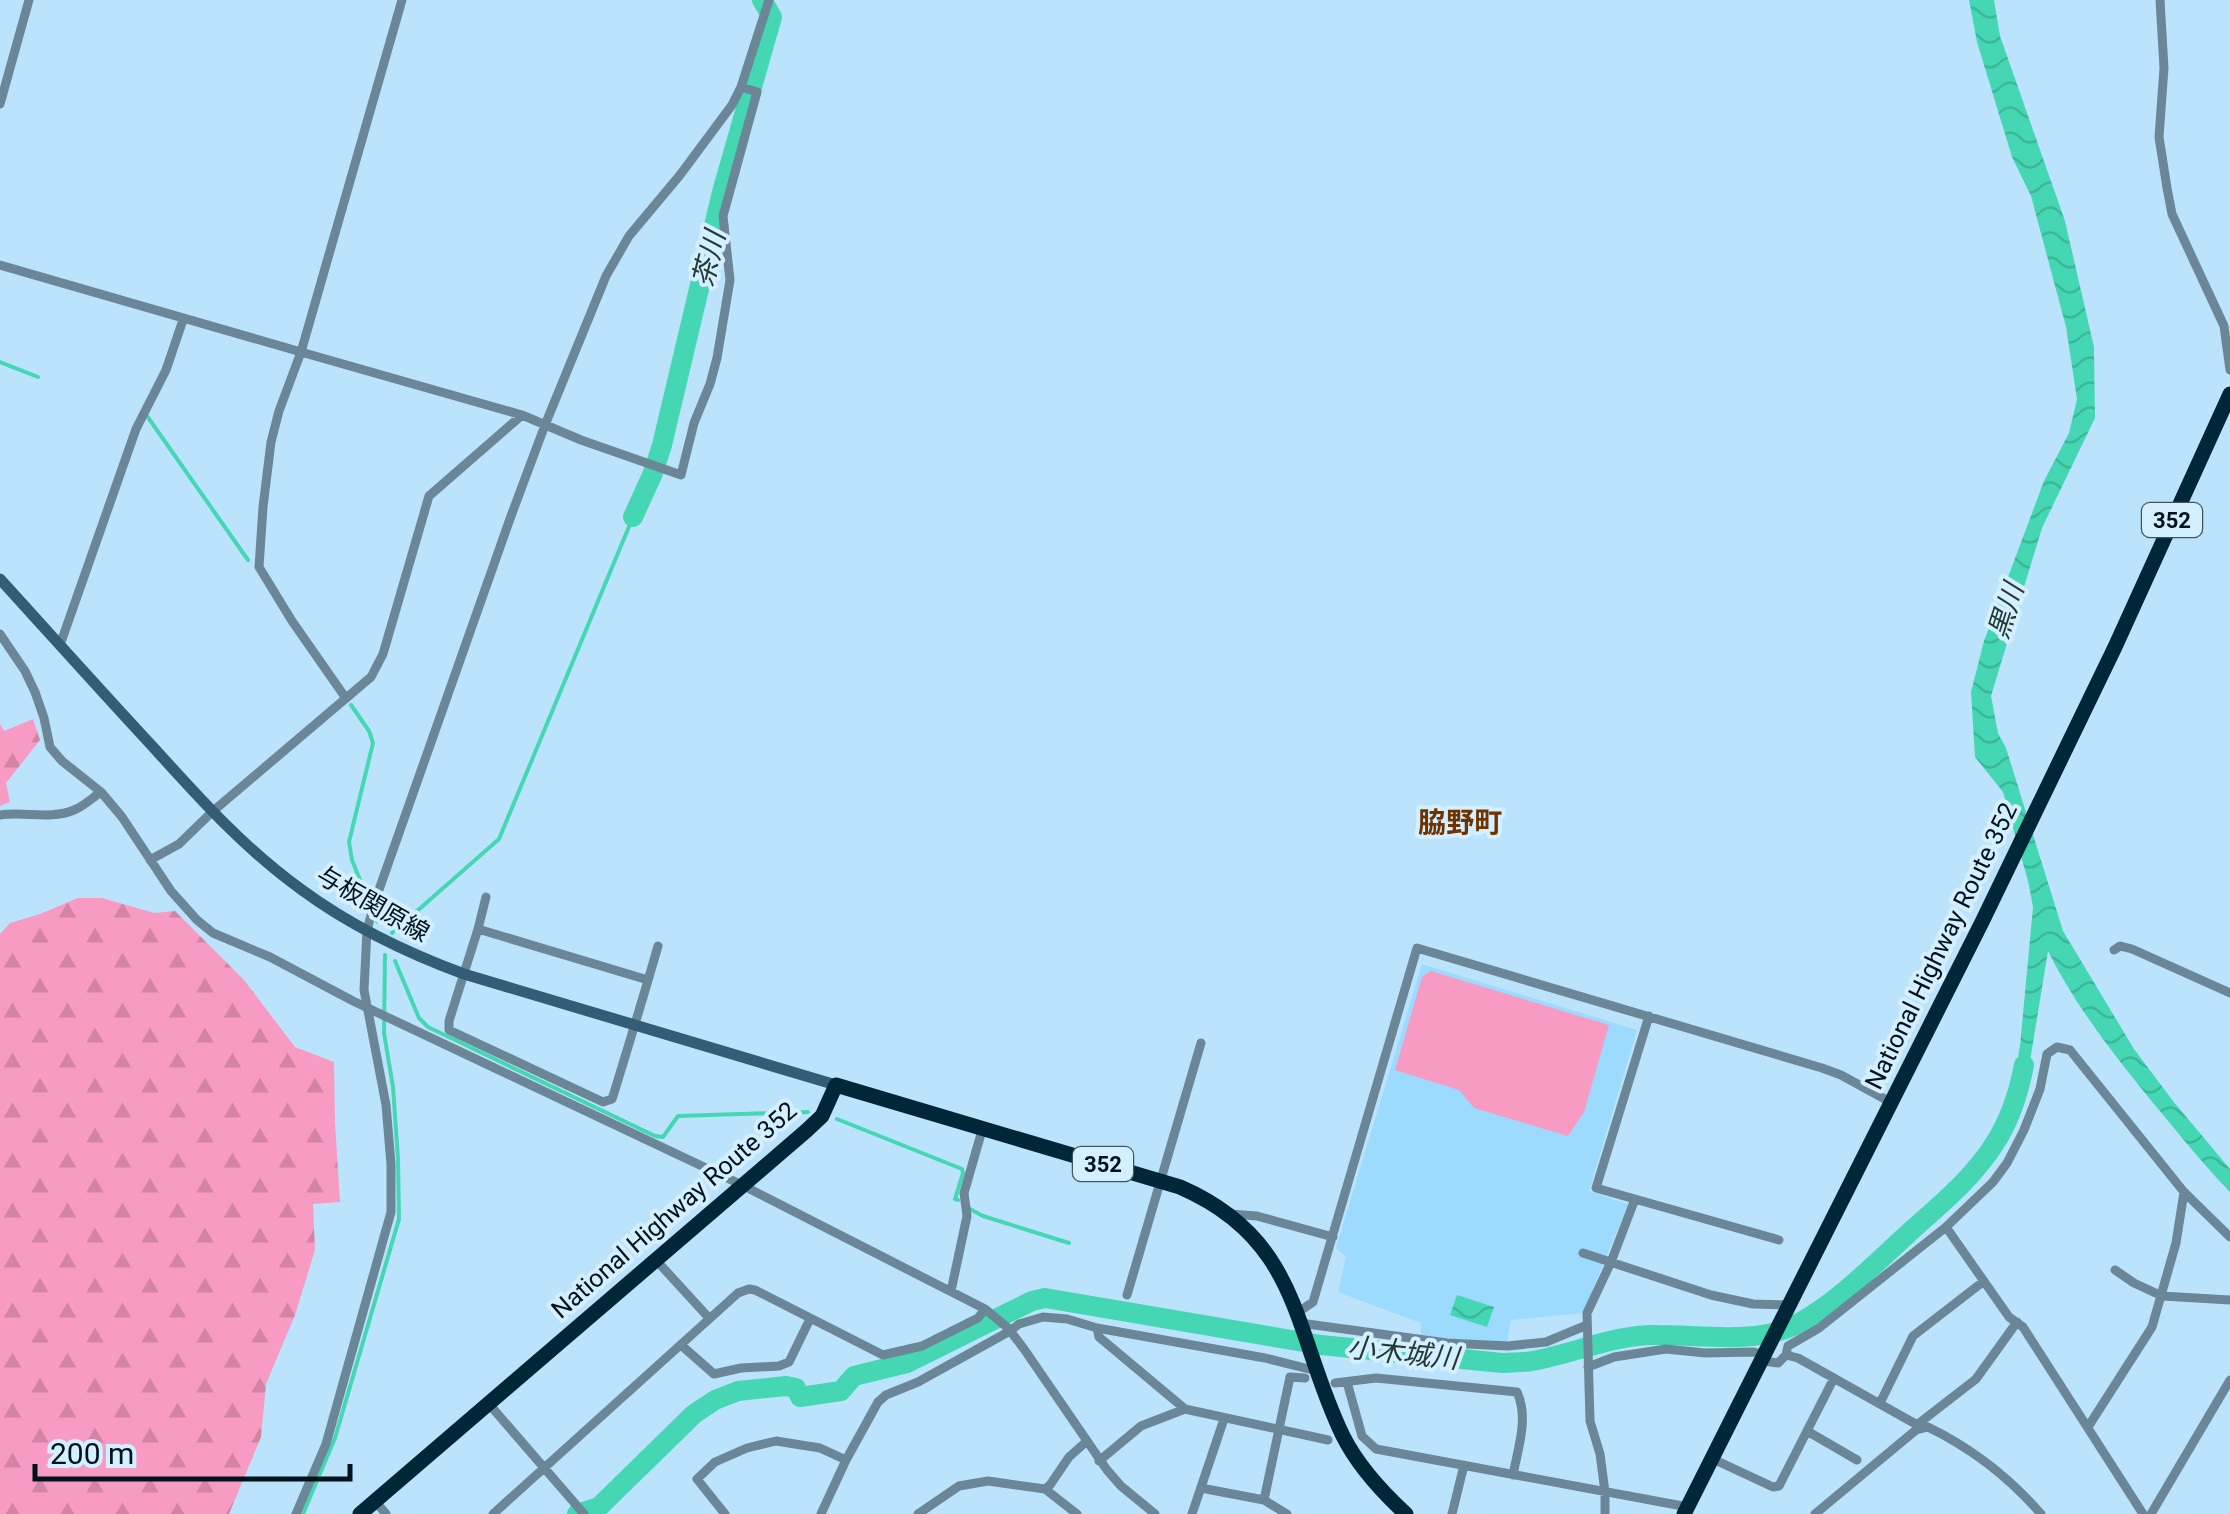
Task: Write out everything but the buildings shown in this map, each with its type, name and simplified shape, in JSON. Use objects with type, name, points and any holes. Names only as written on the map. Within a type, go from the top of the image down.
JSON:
[{"type":"highway","name":"National Highway Route 352","points":[[1686,1511],[2048,787],[2230,394]]},
{"type":"highway","name":"National Highway Route 352","points":[[360,1514],[381,1508],[488,1404],[822,1116],[836,1085]]},
{"type":"highway","name":"352","points":[[836,1085],[1161,1182],[1196,1194],[1230,1214],[1280,1272],[1300,1322],[1313,1372],[1356,1458],[1406,1514]]},
{"type":"main road","name":"与板関原線","points":[[0,578],[212,812],[302,890],[366,930],[464,974],[836,1085]]},
{"type":"street","points":[[0,104],[29,0]]},
{"type":"street","points":[[345,697],[259,567],[263,506],[279,411],[300,352],[402,0]]},
{"type":"street","points":[[296,1514],[326,1444],[391,1212],[386,1105],[364,990],[366,930],[544,425],[611,266],[629,236],[732,105],[769,0]]},
{"type":"street","points":[[2160,0],[2164,68],[2159,136],[2166,188],[2172,214],[2224,326],[2230,370]]},
{"type":"street","points":[[0,265],[522,416],[681,475],[694,422],[717,358],[728,294],[723,216],[758,92],[741,87]]},
{"type":"street","points":[[60,644],[136,428],[166,370],[183,320]]},
{"type":"street","points":[[150,860],[179,844],[376,670],[429,496],[522,416]]},
{"type":"street","points":[[0,634],[35,692],[50,747],[101,792],[172,891],[213,933],[742,1186],[988,1311],[1009,1330],[1099,1460],[1121,1486],[1155,1514]]},
{"type":"street","points":[[0,815],[64,813],[101,792]]},
{"type":"street","points":[[486,898],[449,1030],[603,1102],[612,1100],[658,946]]},
{"type":"street","points":[[478,929],[648,980]]},
{"type":"street","points":[[2114,950],[2120,946],[2132,948],[2230,993]]},
{"type":"street","points":[[1587,1327],[1546,1342],[1508,1346],[1447,1343],[1300,1322],[1313,1302],[1417,948],[1841,1075],[1892,1102]]},
{"type":"street","points":[[1649,1016],[1596,1188],[1779,1240]]},
{"type":"street","points":[[1127,1296],[1202,1043]]},
{"type":"street","points":[[1588,1365],[1666,1349],[1705,1354],[1754,1352],[1778,1363],[1788,1346],[1819,1328],[1946,1227],[2002,1172],[2035,1104],[2048,1054],[2057,1048],[2070,1050],[2184,1192],[2230,1237]]},
{"type":"street","points":[[950,1290],[967,1216],[964,1194],[984,1128]]},
{"type":"street","points":[[2088,1427],[2152,1327],[2176,1243],[2184,1192]]},
{"type":"street","points":[[1605,1514],[1600,1454],[1590,1421],[1587,1313],[1635,1199]]},
{"type":"street","points":[[1230,1214],[1257,1216],[1332,1237]]},
{"type":"street","points":[[1946,1227],[2009,1317],[2038,1350],[2143,1514]]},
{"type":"street","points":[[1583,1252],[1711,1295],[1788,1309]]},
{"type":"street","points":[[655,1259],[710,1318]]},
{"type":"street","points":[[2115,1270],[2162,1296],[2230,1300]]},
{"type":"street","points":[[1880,1403],[1913,1336],[1984,1281]]},
{"type":"street","points":[[493,1514],[738,1293],[749,1289],[883,1355],[922,1346],[988,1311]]},
{"type":"street","points":[[822,1514],[878,1402],[1019,1324],[1042,1317],[1185,1342],[1313,1372]]},
{"type":"street","points":[[681,1345],[714,1374],[779,1366],[790,1362],[810,1319]]},
{"type":"street","points":[[1816,1514],[1916,1423],[1976,1380],[2017,1322]]},
{"type":"street","points":[[1097,1328],[1099,1337],[1185,1409],[1328,1440]]},
{"type":"street","points":[[1786,1355],[1966,1448],[2019,1489],[2041,1514]]},
{"type":"street","points":[[1264,1500],[1290,1378],[1313,1372]]},
{"type":"street","points":[[1335,1382],[1376,1378],[1517,1392],[1523,1424],[1514,1475]]},
{"type":"street","points":[[1713,1459],[1778,1486],[1834,1378]]},
{"type":"street","points":[[2151,1514],[2230,1380]]},
{"type":"street","points":[[1347,1382],[1362,1436],[1372,1450],[1605,1492],[1686,1511]]},
{"type":"street","points":[[488,1404],[584,1514]]},
{"type":"street","points":[[1099,1460],[1141,1426],[1185,1409]]},
{"type":"street","points":[[1192,1514],[1224,1419]]},
{"type":"street","points":[[1807,1431],[1857,1460]]},
{"type":"street","points":[[725,1514],[697,1479],[715,1462],[776,1441],[820,1448],[846,1460]]},
{"type":"street","points":[[1045,1489],[1069,1457],[1088,1442]]},
{"type":"street","points":[[1452,1514],[1464,1465]]},
{"type":"street","points":[[918,1514],[970,1482],[1004,1482],[1045,1489],[1077,1514]]},
{"type":"street","points":[[1201,1488],[1264,1500],[1288,1514]]},
{"type":"shaded area","points":[[1422,964],[1637,1030],[1589,1191],[1628,1204],[1583,1313],[1511,1320],[1507,1342],[1421,1335],[1421,1323],[1338,1292],[1346,1257],[1336,1248]]},
{"type":"green space","points":[[33,719],[40,740],[6,783],[10,802],[0,806],[0,724],[4,731]]},
{"type":"green space","points":[[78,898],[102,898],[154,913],[175,911],[244,980],[295,1047],[334,1062],[340,1202],[313,1204],[315,1250],[295,1315],[266,1384],[261,1437],[229,1514],[0,1514],[0,934],[10,923]]},
{"type":"green space","points":[[1431,971],[1609,1025],[1584,1112],[1568,1136],[1474,1108],[1459,1090],[1395,1070],[1422,977]]},
{"type":"water","name":"黒川","points":[[1969,0],[1994,0],[2000,36],[2065,221],[2094,347],[2095,418],[2042,528],[1991,696],[1998,733],[2063,931],[2134,1049],[2230,1169],[2230,1192],[2110,1049],[2048,951],[2025,1092],[2013,1086],[2033,907],[2003,792],[1975,757],[1971,692],[1984,641],[2044,481],[2069,433],[2077,399],[2066,327],[2031,196],[2012,157],[1977,42]]},
{"type":"water","points":[[1457,1295],[1494,1307],[1487,1327],[1450,1315]]},
{"type":"waterway","name":"茶川","points":[[633,517],[662,445],[722,192],[772,17],[762,0]]},
{"type":"waterway","points":[[0,362],[38,377]]},
{"type":"waterway","points":[[147,416],[248,560]]},
{"type":"waterway","points":[[392,933],[499,839],[633,517]]},
{"type":"waterway","points":[[351,705],[373,743],[349,842],[368,900]]},
{"type":"waterway","points":[[375,918],[378,922]]},
{"type":"waterway","points":[[303,1514],[335,1438],[399,1219],[393,1087],[384,1033],[385,955]]},
{"type":"waterway","points":[[395,961],[419,1018],[428,1027],[655,1136],[663,1137],[678,1116],[808,1112]]},
{"type":"waterway","name":"小木城川","points":[[577,1514],[599,1507],[694,1414],[715,1400],[738,1391],[786,1386],[796,1388],[800,1397],[841,1391],[854,1376],[907,1363],[1045,1298],[1321,1345],[1502,1363],[1532,1361],[1642,1336],[1744,1337],[1778,1332],[1840,1295],[1967,1179],[2005,1125],[2024,1065]]},
{"type":"waterway","points":[[837,1119],[962,1169],[955,1199],[958,1200]]},
{"type":"waterway","points":[[970,1209],[1069,1243]]},
{"type":"district","name":"脇野町","points":[[1460,822]]}]
